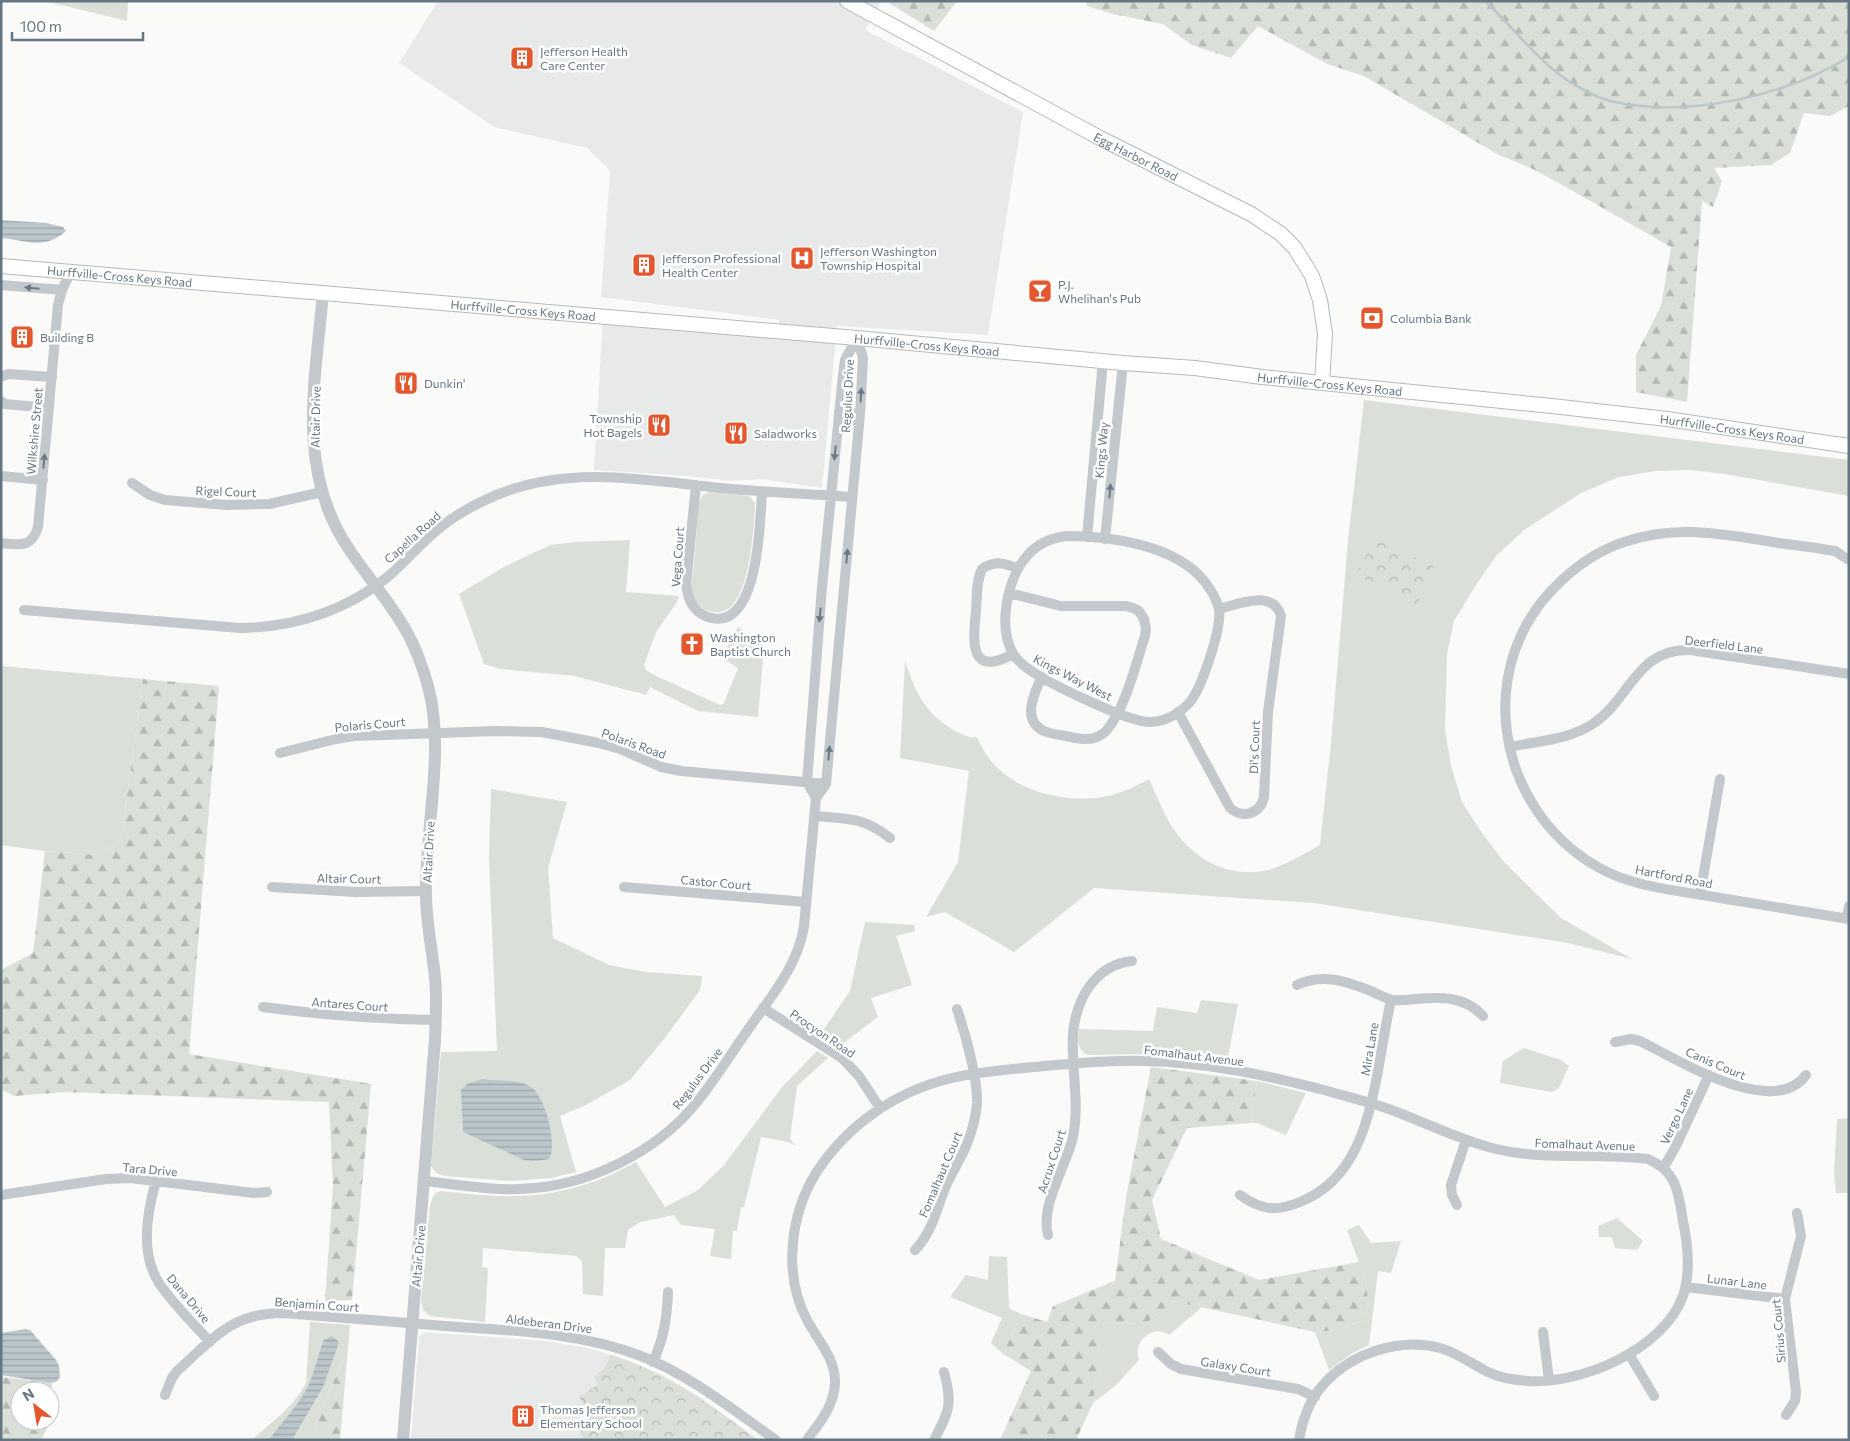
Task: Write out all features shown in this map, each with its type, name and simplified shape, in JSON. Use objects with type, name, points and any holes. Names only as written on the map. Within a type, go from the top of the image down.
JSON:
[{"type":"main road","name":"Egg Harbor Road","points":[[847,1],[1100,138],[1210,192],[1281,234],[1294,247],[1312,276],[1320,300],[1324,341],[1322,383]]},
{"type":"main road","name":"Hurffville-Cross Keys Road","points":[[1,266],[1195,368],[1262,377],[1638,416],[1849,446]]},
{"type":"main road","points":[[1324,341],[1326,357],[1333,372],[1351,386]]},
{"type":"street","name":"Wilkshire Street","points":[[1,544],[24,544],[30,542],[36,536],[58,306],[62,290],[71,271]]},
{"type":"street","points":[[1,285],[62,290]]},
{"type":"street","name":"Altair Drive","points":[[324,293],[312,429],[315,460],[322,492],[342,538],[403,625],[418,655],[430,696],[434,733],[426,859],[426,891],[435,978],[436,1020],[425,1182],[403,1440]]},
{"type":"street","name":"Regulus Drive","points":[[807,782],[831,496],[845,360],[857,338]]},
{"type":"street","name":"Regulus Drive","points":[[425,1182],[503,1189],[533,1188],[576,1179],[607,1169],[622,1161],[667,1132],[692,1108],[763,1008],[798,951],[803,935],[816,798],[826,784],[860,418],[863,358],[857,338]]},
{"type":"street","name":"Kings Way","points":[[1087,537],[1103,361]]},
{"type":"street","name":"Kings Way","points":[[1105,539],[1123,363]]},
{"type":"street","points":[[1,377],[8,374],[52,377]]},
{"type":"street","points":[[1,401],[5,404],[49,408]]},
{"type":"street","points":[[839,416],[860,418]]},
{"type":"street","points":[[1,476],[42,480]]},
{"type":"street","name":"Capella Road","points":[[24,610],[224,628],[267,628],[303,620],[325,613],[362,595],[375,586],[447,522],[486,500],[517,488],[554,479],[592,476],[762,492],[852,498]]},
{"type":"street","name":"Rigel Court","points":[[132,483],[150,495],[165,500],[228,505],[269,504],[322,492]]},
{"type":"street","name":"Vega Court","points":[[696,485],[686,584],[687,596],[692,606],[699,613],[717,618],[728,616],[736,611],[750,583],[756,557],[762,492]]},
{"type":"street","name":"Hartford Road","points":[[1849,560],[1842,555],[1828,550],[1698,531],[1656,533],[1625,541],[1596,554],[1582,563],[1557,585],[1534,612],[1522,633],[1512,662],[1507,685],[1505,720],[1516,771],[1528,799],[1554,833],[1569,848],[1598,867],[1632,882],[1848,919],[1849,906]]},
{"type":"street","points":[[1018,569],[1000,563],[994,563],[982,569],[978,582],[973,640],[977,653],[984,661],[998,662],[1013,654],[1004,624],[1009,593],[1018,569],[1026,556],[1049,540],[1066,536],[1087,537],[1144,546],[1162,551],[1176,559],[1205,581],[1219,609],[1217,636],[1198,687],[1190,701],[1178,712]]},
{"type":"street","points":[[1009,593],[1061,606],[1126,606],[1133,608],[1142,615],[1146,624],[1128,688],[1116,714],[1104,732],[1093,738],[1083,739],[1046,732],[1041,729],[1033,719],[1031,706],[1035,691],[1042,677]]},
{"type":"street","name":"Di's Court","points":[[1178,712],[1230,808],[1240,814],[1253,813],[1263,804],[1264,797],[1268,712],[1281,616],[1278,608],[1266,600],[1219,609]]},
{"type":"street","name":"Deerfield Lane","points":[[1510,747],[1571,734],[1593,724],[1611,708],[1643,667],[1657,657],[1672,652],[1690,650],[1849,674]]},
{"type":"street","name":"Kings Way West","points":[[1013,654],[1024,666],[1042,677],[1116,714],[1138,721],[1149,722],[1164,719],[1178,712]]},
{"type":"street","name":"Polaris Road","points":[[434,733],[507,731],[553,733],[604,744],[670,769],[826,784]]},
{"type":"street","name":"Polaris Court","points":[[280,753],[354,736],[434,733]]},
{"type":"street","points":[[1700,895],[1720,779]]},
{"type":"street","points":[[807,782],[816,798]]},
{"type":"street","points":[[814,816],[859,820],[876,827],[890,838]]},
{"type":"street","name":"Altair Court","points":[[272,887],[356,892],[426,891]]},
{"type":"street","name":"Castor Court","points":[[624,887],[806,902]]},
{"type":"street","name":"Acrux Court","points":[[1048,1235],[1046,1218],[1075,1126],[1077,1103],[1073,1032],[1078,1009],[1087,987],[1100,974],[1114,964],[1132,961]]},
{"type":"street","points":[[1296,985],[1316,978],[1330,978],[1344,981],[1391,1000],[1400,1001],[1442,997],[1452,999],[1476,1008],[1483,1016]]},
{"type":"street","name":"Mira Lane","points":[[1240,1195],[1260,1207],[1270,1208],[1292,1205],[1314,1196],[1340,1174],[1354,1154],[1364,1131],[1391,1000]]},
{"type":"street","name":"Antares Court","points":[[263,1007],[318,1015],[365,1019],[436,1020]]},
{"type":"street","name":"Procyon Road","points":[[763,1008],[842,1058],[854,1070],[880,1108]]},
{"type":"street","name":"Fomalhaut Court","points":[[915,1250],[929,1232],[945,1188],[970,1133],[977,1105],[964,1028],[957,1009]]},
{"type":"street","name":"Canis Court","points":[[1615,1042],[1631,1039],[1640,1041],[1709,1075],[1748,1090],[1771,1092],[1794,1086],[1806,1075]]},
{"type":"street","name":"Fomalhaut Avenue","points":[[807,1440],[829,1408],[833,1399],[835,1378],[830,1360],[806,1318],[798,1298],[792,1268],[795,1231],[808,1189],[832,1150],[857,1125],[880,1108],[921,1088],[950,1078],[1074,1064],[1144,1061],[1195,1065],[1299,1084],[1371,1103],[1466,1140],[1492,1148],[1525,1154],[1639,1158],[1648,1159],[1664,1167]]},
{"type":"street","name":"Vergo Lane","points":[[1664,1167],[1675,1148],[1709,1075]]},
{"type":"street","points":[[1457,1205],[1452,1195],[1451,1185],[1466,1140]]},
{"type":"street","points":[[1299,1440],[1304,1419],[1315,1397],[1330,1378],[1351,1363],[1376,1350],[1418,1344],[1442,1348],[1500,1376],[1530,1381],[1549,1380],[1595,1369],[1629,1354],[1649,1340],[1667,1322],[1679,1305],[1686,1287],[1688,1255],[1685,1230],[1677,1190],[1672,1178],[1664,1167]]},
{"type":"street","name":"Tara Drive","points":[[1,1195],[106,1179],[130,1178],[254,1193],[267,1192]]},
{"type":"street","name":"Dana Drive","points":[[156,1181],[152,1194],[146,1243],[152,1266],[158,1282],[210,1342]]},
{"type":"street","name":"Sirius Court","points":[[1786,1415],[1794,1401],[1796,1392],[1785,1299],[1801,1236],[1797,1213]]},
{"type":"street","name":"Lunar Lane","points":[[1686,1287],[1785,1299]]},
{"type":"street","points":[[653,1362],[662,1341],[668,1307],[668,1292]]},
{"type":"street","name":"Benjamin Court","points":[[165,1395],[172,1378],[224,1330],[242,1319],[266,1313],[412,1323]]},
{"type":"street","name":"Aldeberan Drive","points":[[412,1323],[567,1336],[606,1344],[653,1362],[697,1385],[776,1440]]},
{"type":"street","points":[[1543,1332],[1549,1380]]},
{"type":"street","name":"Galaxy Court","points":[[1158,1352],[1171,1364],[1181,1369],[1298,1389],[1315,1397]]},
{"type":"street","points":[[1629,1354],[1654,1396]]},
{"type":"street","points":[[934,1440],[949,1407],[948,1388],[944,1372]]},
{"type":"shaded area","name":"Jefferson Washington Township Hospital","points":[[438,1],[882,1],[865,30],[1023,112],[988,335],[837,326],[822,488],[762,479],[732,481],[594,470],[603,316],[779,332],[779,320],[601,297],[610,172],[587,148],[494,127],[399,63]]},
{"type":"shaded area","points":[[1,220],[46,223],[63,227],[66,231],[50,241],[42,243],[1,238]]},
{"type":"shaded area","points":[[482,1079],[519,1082],[531,1087],[536,1092],[549,1121],[552,1143],[549,1159],[524,1160],[463,1132],[461,1090],[467,1084]]},
{"type":"shaded area","points":[[25,1329],[30,1330],[56,1360],[59,1366],[60,1377],[57,1381],[38,1381],[1,1375],[1,1333]]},
{"type":"shaded area","points":[[425,1332],[546,1341],[588,1348],[627,1360],[662,1375],[700,1397],[758,1440],[411,1440],[419,1337]]},
{"type":"shaded area","points":[[332,1336],[339,1342],[323,1387],[292,1440],[269,1440],[302,1397],[312,1378],[324,1340]]},
{"type":"green space","points":[[45,1],[128,1],[127,21]]},
{"type":"green space","points":[[886,1],[957,1],[934,31]]},
{"type":"green space","points":[[1086,1],[1849,1],[1849,106],[1830,116],[1804,113],[1790,153],[1771,165],[1714,168],[1722,181],[1713,207],[1702,201],[1687,402],[1636,392],[1636,355],[1661,306],[1671,247],[1533,169],[1499,155],[1364,76],[1327,64],[1258,26],[1231,58],[1192,45],[1163,24],[1113,14],[1087,6]]},
{"type":"green space","points":[[1364,400],[1849,460],[1849,496],[1725,474],[1690,470],[1655,471],[1619,477],[1581,493],[1523,531],[1496,556],[1454,621],[1447,654],[1445,730],[1451,766],[1462,802],[1481,832],[1505,863],[1561,918],[1632,959],[1568,943],[1314,903],[1094,888],[1014,952],[945,912],[926,917],[958,862],[969,771],[900,758],[905,661],[917,691],[927,708],[952,729],[970,737],[977,737],[989,758],[1001,772],[1027,788],[1042,793],[1073,798],[1103,797],[1115,794],[1149,779],[1167,819],[1184,842],[1205,860],[1230,870],[1258,872],[1272,869],[1320,845],[1331,743],[1348,541]]},
{"type":"green space","points":[[709,492],[749,496],[755,503],[753,535],[747,573],[734,603],[723,611],[706,610],[698,604],[691,589],[699,502],[703,495]]},
{"type":"green space","points":[[1375,538],[1434,567],[1417,605],[1356,575]]},
{"type":"green space","points":[[630,540],[626,592],[679,596],[677,602],[656,632],[644,665],[646,670],[720,705],[724,703],[738,668],[721,657],[738,627],[764,647],[758,717],[698,711],[650,687],[646,695],[575,676],[501,669],[484,664],[459,594],[504,567],[550,545]]},
{"type":"green space","points":[[1,666],[143,679],[121,840],[98,855],[1,845]]},
{"type":"green space","points":[[143,679],[219,686],[189,1054],[371,1084],[352,1300],[325,1301],[333,1186],[329,1102],[65,1092],[14,1096],[1,1089],[1,970],[33,953],[45,851],[98,855],[121,840]]},
{"type":"green space","points":[[491,789],[567,802],[548,868],[553,938],[609,965],[646,972],[702,976],[700,990],[664,1039],[630,1080],[584,1106],[560,1116],[576,1172],[551,1178],[511,1181],[445,1176],[436,1173],[431,1166],[441,1052],[497,1051],[489,857]]},
{"type":"green space","points":[[865,922],[914,925],[915,931],[896,936],[912,985],[871,998],[878,1017],[838,1047],[820,1035],[850,991]]},
{"type":"green space","points":[[1201,1000],[1238,1004],[1227,1062],[1146,1054],[1088,1055],[1081,1050],[1078,1040],[1079,1029],[1153,1031],[1157,1007],[1197,1013]]},
{"type":"green space","points":[[1524,1048],[1561,1060],[1569,1066],[1559,1088],[1552,1092],[1500,1083],[1503,1061]]},
{"type":"green space","points":[[817,1051],[828,1058],[797,1086],[790,1139],[796,1146],[789,1142],[761,1137],[744,1207],[741,1207],[737,1231],[733,1230],[731,1259],[710,1256],[715,1229],[681,1225],[674,1215],[640,1222],[628,1230],[625,1248],[605,1248],[603,1296],[583,1294],[582,1261],[576,1256],[483,1248],[482,1267],[488,1268],[485,1322],[430,1316],[423,1310],[421,1301],[430,1206],[436,1193],[441,1191],[505,1196],[546,1194],[592,1182],[636,1162],[665,1207],[698,1190],[724,1165],[783,1086]]},
{"type":"green space","points":[[1151,1067],[1257,1081],[1251,1123],[1187,1128],[1152,1200],[1161,1239],[1259,1280],[1359,1262],[1365,1279],[1369,1305],[1364,1320],[1337,1330],[1315,1332],[1173,1301],[1145,1324],[1103,1323],[1093,1403],[1076,1440],[1000,1440],[1031,1371],[1003,1354],[1021,1314],[1047,1322],[1053,1306],[1115,1281],[1126,1198]]},
{"type":"green space","points":[[1257,1081],[1306,1093],[1286,1135],[1257,1123],[1251,1123]]},
{"type":"green space","points":[[1849,1118],[1849,1193],[1836,1193],[1834,1173],[1837,1119]]},
{"type":"green space","points":[[1617,1218],[1643,1241],[1637,1250],[1615,1248],[1612,1237],[1599,1237],[1598,1226]]},
{"type":"green space","points":[[1359,1225],[1371,1243],[1401,1241],[1391,1273],[1378,1271],[1369,1345],[1351,1354],[1329,1370],[1315,1332],[1337,1330],[1364,1320],[1369,1305],[1365,1279],[1347,1230]]},
{"type":"green space","points":[[989,1256],[1007,1257],[1009,1308],[1021,1314],[1003,1354],[991,1343],[1002,1318],[950,1297],[966,1275],[988,1280]]},
{"type":"green space","points":[[1173,1301],[1202,1307],[1169,1335],[1157,1331],[1145,1336],[1138,1347],[1139,1360],[1115,1386],[1093,1403],[1102,1323],[1145,1324]]},
{"type":"green space","points":[[310,1322],[350,1325],[348,1348],[319,1416],[312,1440],[252,1440],[296,1399],[306,1383]]},
{"type":"green space","points":[[348,1348],[340,1440],[312,1440],[319,1416]]},
{"type":"green space","points":[[611,1355],[632,1362],[670,1380],[758,1440],[584,1440],[577,1426],[590,1418],[579,1396],[598,1385],[594,1376],[604,1369]]},
{"type":"green space","points":[[1,1377],[35,1381],[10,1381],[10,1431],[46,1431],[41,1440],[1,1440]]},
{"type":"waterway","points":[[1485,1],[1555,71],[1590,93],[1602,99],[1615,102],[1643,106],[1673,107],[1735,100],[1766,93],[1796,83],[1824,71],[1849,57]]},
{"type":"place","name":"Jefferson Health Care Center","points":[[522,58]]},
{"type":"place","name":"Jefferson Washington Township Hospital","points":[[802,258]]},
{"type":"place","name":"Jefferson Professional Health Center","points":[[644,265]]},
{"type":"place","name":"P.J. Whelihan's Pub","points":[[1040,291]]},
{"type":"place","name":"Columbia Bank","points":[[1372,318]]},
{"type":"place","name":"Building B","points":[[22,337]]},
{"type":"place","name":"Dunkin'","points":[[406,383]]},
{"type":"place","name":"Township Hot Bagels","points":[[659,425]]},
{"type":"place","name":"Saladworks","points":[[736,433]]},
{"type":"place","name":"Washington Baptist Church","points":[[692,644]]},
{"type":"place","name":"Thomas Jefferson Elementary School","points":[[523,1416]]}]
